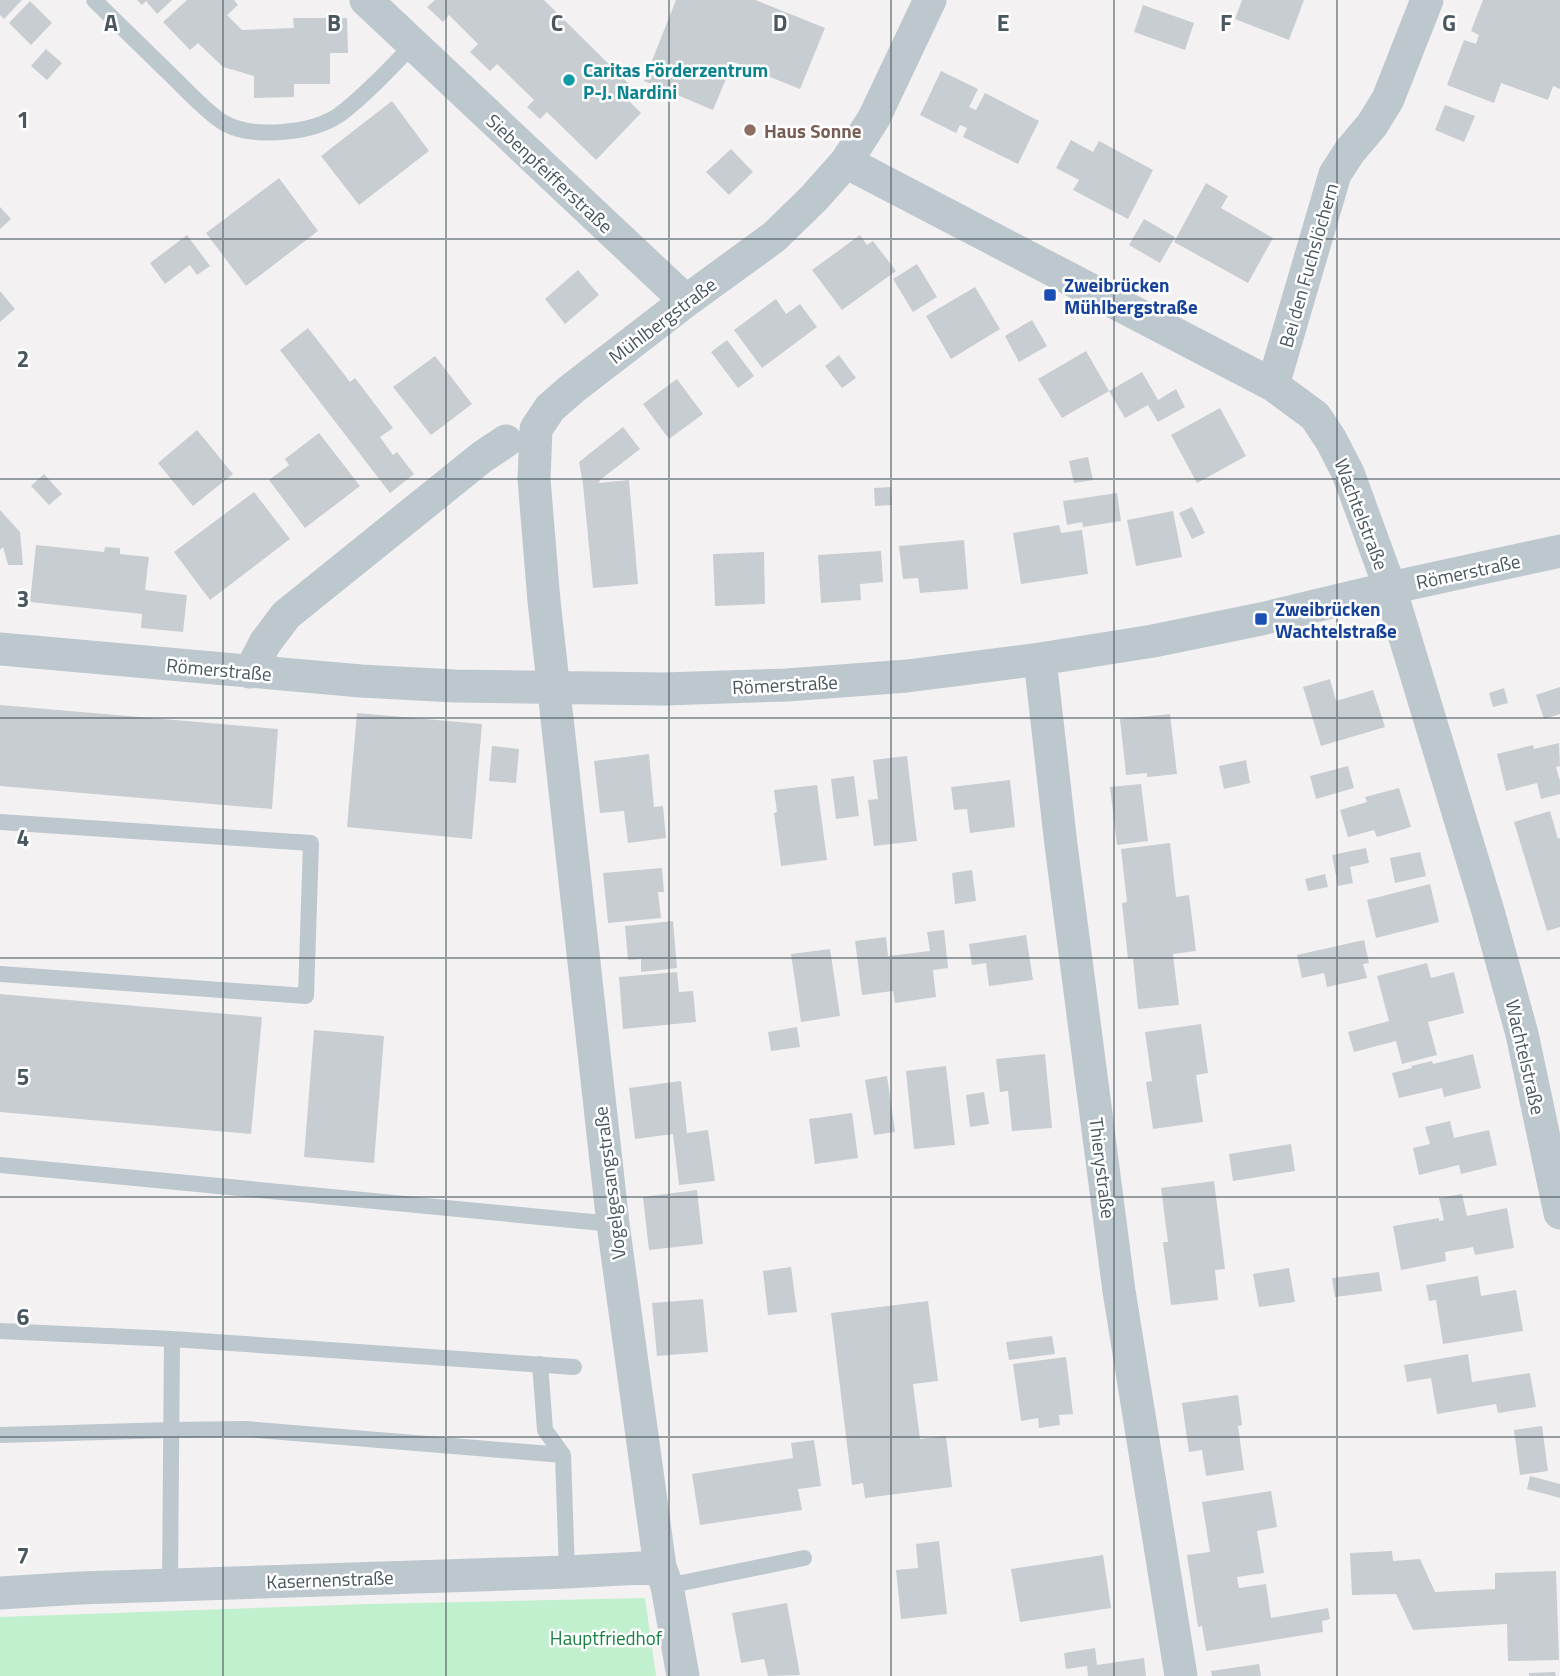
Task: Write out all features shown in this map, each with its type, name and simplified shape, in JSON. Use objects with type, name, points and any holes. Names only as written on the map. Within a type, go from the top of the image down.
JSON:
[{"type":"street","name":"Siebenpfeifferstraße","points":[[366,0],[686,301]]},
{"type":"street","name":"Mühlbergstraße","points":[[554,687],[534,479],[536,429],[550,408],[573,388],[774,237],[814,198],[846,162],[874,118],[930,0]]},
{"type":"street","name":"Bei den Fuchslöchern","points":[[1273,385],[1335,174],[1388,99],[1427,0]]},
{"type":"street","name":"Wachtelstraße","points":[[846,162],[1273,385],[1315,416],[1348,473],[1390,588],[1488,911],[1522,1034],[1560,1213]]},
{"type":"street","points":[[250,672],[265,643],[286,615],[482,457],[506,441]]},
{"type":"street","name":"Römerstraße","points":[[0,649],[250,672],[455,686],[664,689],[787,685],[907,676],[1153,641],[1261,620],[1390,588],[1560,551]]},
{"type":"street","name":"Thierystraße","points":[[1040,659],[1119,1291],[1181,1676]]},
{"type":"street","name":"Vogelgesangstraße","points":[[554,687],[613,1224],[663,1576],[683,1676]]},
{"type":"street","name":"Kasernenstraße","points":[[0,1593],[566,1572],[663,1576]]},
{"type":"lane","points":[[94,0],[199,103],[226,124],[251,131],[279,132],[315,127],[337,116],[413,45]]},
{"type":"lane","points":[[0,822],[312,844],[306,996],[0,974]]},
{"type":"lane","points":[[0,1165],[613,1224]]},
{"type":"lane","points":[[0,1331],[172,1339],[574,1367]]},
{"type":"lane","points":[[170,1585],[172,1339]]},
{"type":"lane","points":[[540,1364],[545,1430],[563,1455],[566,1572]]},
{"type":"lane","points":[[0,1435],[246,1429],[563,1455]]},
{"type":"lane","points":[[663,1576],[804,1558]]},
{"type":"green space","name":"Hauptfriedhof","points":[[645,1598],[656,1676],[0,1676],[0,1617],[369,1604]]},
{"type":"building","points":[[0,0],[22,0],[4,19],[0,15]]},
{"type":"building","points":[[137,0],[172,0],[157,14],[146,1],[142,5]]},
{"type":"building","points":[[187,0],[234,0],[238,5],[227,15],[242,30],[294,28],[293,18],[347,18],[348,53],[330,53],[330,84],[294,84],[294,97],[254,98],[254,76],[223,67],[198,43],[190,50],[163,22]]},
{"type":"building","name":"Caritas Förderzentrum P-J. Nardini","points":[[435,0],[544,0],[633,88],[624,96],[641,113],[596,160],[547,112],[540,119],[527,107],[534,100],[497,64],[490,71],[470,52],[478,44],[449,15],[443,22],[427,7]]},
{"type":"building","points":[[676,0],[755,0],[825,28],[800,89],[733,62],[713,110],[644,81]]},
{"type":"building","points":[[1242,0],[1304,0],[1289,40],[1235,19]]},
{"type":"building","points":[[1483,0],[1560,0],[1560,89],[1553,86],[1548,100],[1501,83],[1494,103],[1447,85],[1464,40],[1476,44],[1479,35],[1471,31]]},
{"type":"building","points":[[30,1],[52,23],[31,45],[9,23]]},
{"type":"building","points":[[1143,5],[1194,23],[1185,50],[1134,32]]},
{"type":"building","points":[[46,49],[62,63],[47,80],[31,66]]},
{"type":"building","points":[[941,71],[978,89],[969,107],[976,110],[985,93],[1039,121],[1018,164],[963,137],[967,128],[960,125],[956,133],[920,115]]},
{"type":"building","points":[[392,101],[429,151],[359,205],[321,156]]},
{"type":"building","points":[[1445,105],[1475,116],[1464,142],[1435,130]]},
{"type":"building","points":[[1071,140],[1093,152],[1099,141],[1153,170],[1128,219],[1073,190],[1079,180],[1056,168]]},
{"type":"building","points":[[731,149],[753,172],[729,195],[706,172]]},
{"type":"building","points":[[279,178],[318,231],[246,286],[206,233]]},
{"type":"building","points":[[1206,183],[1228,196],[1221,208],[1273,238],[1248,283],[1174,242]]},
{"type":"building","points":[[0,207],[11,219],[0,229]]},
{"type":"building","points":[[1144,219],[1175,237],[1160,263],[1129,245]]},
{"type":"building","points":[[187,235],[210,266],[197,275],[190,265],[165,284],[150,263]]},
{"type":"building","points":[[860,235],[867,245],[873,241],[896,271],[842,310],[812,270]]},
{"type":"building","points":[[917,264],[937,297],[913,312],[893,279]]},
{"type":"building","points":[[578,270],[599,295],[565,324],[545,299]]},
{"type":"building","points":[[975,287],[1000,329],[951,359],[926,316]]},
{"type":"building","points":[[0,291],[15,309],[0,322]]},
{"type":"building","points":[[776,299],[786,314],[800,304],[817,327],[762,368],[734,330]]},
{"type":"building","points":[[1032,320],[1047,346],[1019,362],[1005,336]]},
{"type":"building","points":[[308,328],[350,382],[355,378],[393,428],[380,437],[393,455],[397,452],[414,474],[390,493],[280,350]]},
{"type":"building","points":[[727,340],[754,376],[738,388],[711,352]]},
{"type":"building","points":[[1086,351],[1109,391],[1062,418],[1038,379]]},
{"type":"building","points":[[839,355],[856,378],[842,388],[825,366]]},
{"type":"building","points":[[435,356],[472,404],[431,435],[393,387]]},
{"type":"building","points":[[1142,372],[1158,400],[1176,389],[1185,407],[1158,422],[1148,405],[1125,418],[1109,391]]},
{"type":"building","points":[[677,379],[703,414],[669,439],[643,404]]},
{"type":"building","points":[[1220,408],[1246,456],[1197,483],[1171,435]]},
{"type":"building","points":[[623,427],[640,449],[599,483],[629,480],[638,584],[593,588],[579,462]]},
{"type":"building","points":[[197,430],[233,474],[193,506],[158,463]]},
{"type":"building","points":[[319,433],[360,486],[305,528],[269,480],[289,465],[285,459]]},
{"type":"building","points":[[1088,457],[1093,480],[1074,483],[1069,461]]},
{"type":"building","points":[[44,474],[62,494],[49,505],[31,486]]},
{"type":"building","points":[[891,487],[892,505],[875,506],[874,488]]},
{"type":"building","points":[[254,492],[290,539],[210,600],[174,552]]},
{"type":"building","points":[[1117,493],[1121,521],[1083,527],[1082,522],[1067,525],[1063,501]]},
{"type":"building","points":[[1192,507],[1205,533],[1192,539],[1179,513]]},
{"type":"building","points":[[0,510],[20,532],[23,565],[8,565],[3,547],[0,550]]},
{"type":"building","points":[[1173,511],[1182,557],[1136,566],[1127,520]]},
{"type":"building","points":[[1059,525],[1061,533],[1082,530],[1088,574],[1021,584],[1013,533]]},
{"type":"building","points":[[964,540],[968,589],[920,593],[918,578],[903,579],[899,546]]},
{"type":"building","points":[[36,545],[104,552],[105,547],[120,548],[120,554],[149,557],[145,590],[187,595],[183,632],[141,628],[142,614],[30,602]]},
{"type":"building","points":[[881,551],[883,582],[860,584],[861,600],[821,603],[818,555]]},
{"type":"building","points":[[764,552],[765,604],[715,606],[713,554]]},
{"type":"building","points":[[1330,679],[1336,701],[1373,690],[1385,727],[1321,746],[1303,687]]},
{"type":"building","points":[[1560,687],[1560,714],[1544,719],[1536,695]]},
{"type":"building","points":[[1504,688],[1508,703],[1493,707],[1489,693]]},
{"type":"building","points":[[0,705],[278,729],[272,809],[0,786]]},
{"type":"building","points":[[357,713],[482,724],[472,839],[347,827]]},
{"type":"building","points":[[1170,714],[1177,774],[1147,777],[1147,773],[1126,775],[1120,719]]},
{"type":"building","points":[[1559,743],[1560,766],[1556,767],[1560,794],[1541,799],[1537,783],[1506,791],[1497,754],[1533,745],[1534,749]]},
{"type":"building","points":[[492,746],[519,749],[516,783],[489,781]]},
{"type":"building","points":[[649,754],[654,807],[663,806],[666,838],[628,843],[624,811],[600,813],[594,761]]},
{"type":"building","points":[[907,756],[917,841],[874,846],[868,800],[878,799],[873,760]]},
{"type":"building","points":[[1246,760],[1250,783],[1224,789],[1219,766]]},
{"type":"building","points":[[1348,766],[1354,788],[1316,799],[1310,776]]},
{"type":"building","points":[[854,776],[859,816],[836,819],[831,779]]},
{"type":"building","points":[[1010,780],[1015,827],[970,833],[967,809],[954,810],[951,787]]},
{"type":"building","points":[[1141,784],[1148,841],[1117,845],[1110,787]]},
{"type":"building","points":[[817,785],[827,860],[781,866],[774,813],[777,812],[774,790]]},
{"type":"building","points":[[1399,788],[1411,827],[1377,837],[1374,830],[1348,837],[1340,810],[1367,802],[1365,797]]},
{"type":"building","points":[[1550,811],[1558,839],[1560,838],[1560,927],[1547,931],[1514,822]]},
{"type":"building","points":[[1170,843],[1176,897],[1189,895],[1196,951],[1173,954],[1179,1005],[1138,1009],[1133,958],[1128,959],[1122,903],[1127,902],[1121,849]]},
{"type":"building","points":[[1366,848],[1369,863],[1350,867],[1353,883],[1338,886],[1332,855]]},
{"type":"building","points":[[1420,852],[1426,876],[1395,883],[1390,858]]},
{"type":"building","points":[[662,868],[664,892],[658,892],[661,918],[608,923],[603,873]]},
{"type":"building","points":[[972,870],[976,901],[955,904],[952,873]]},
{"type":"building","points":[[1325,874],[1328,887],[1308,891],[1305,879]]},
{"type":"building","points":[[1430,884],[1439,922],[1376,938],[1367,900]]},
{"type":"building","points":[[673,921],[677,968],[641,972],[641,959],[628,960],[625,926]]},
{"type":"building","points":[[944,930],[948,968],[933,970],[936,997],[895,1003],[893,991],[862,995],[855,941],[886,937],[888,956],[930,951],[927,932]]},
{"type":"building","points":[[1026,935],[1033,980],[989,986],[986,963],[972,965],[969,944]]},
{"type":"building","points":[[1364,940],[1369,963],[1363,964],[1367,978],[1327,987],[1324,973],[1302,978],[1297,955]]},
{"type":"building","points":[[830,949],[840,1016],[801,1022],[791,954]]},
{"type":"building","points":[[1427,963],[1431,978],[1454,972],[1464,1013],[1428,1022],[1437,1055],[1402,1064],[1396,1041],[1354,1052],[1348,1032],[1389,1021],[1377,976]]},
{"type":"building","points":[[677,972],[679,992],[693,991],[696,1022],[623,1029],[619,977]]},
{"type":"building","points":[[0,994],[262,1017],[251,1134],[0,1112]]},
{"type":"building","points":[[1201,1024],[1208,1073],[1196,1075],[1203,1122],[1153,1129],[1146,1082],[1152,1081],[1145,1032]]},
{"type":"building","points":[[797,1027],[800,1047],[771,1051],[768,1032]]},
{"type":"building","points":[[314,1030],[384,1036],[374,1163],[304,1157]]},
{"type":"building","points":[[1045,1054],[1052,1128],[1012,1131],[1008,1091],[1000,1092],[996,1059]]},
{"type":"building","points":[[1473,1054],[1481,1088],[1444,1097],[1442,1088],[1399,1098],[1392,1073],[1432,1061],[1433,1064]]},
{"type":"building","points":[[946,1066],[955,1145],[914,1149],[906,1071]]},
{"type":"building","points":[[887,1076],[895,1132],[874,1135],[865,1080]]},
{"type":"building","points":[[681,1081],[687,1133],[708,1130],[715,1181],[679,1185],[673,1134],[635,1139],[629,1088]]},
{"type":"building","points":[[984,1092],[989,1124],[970,1127],[966,1095]]},
{"type":"building","points":[[852,1113],[858,1158],[815,1164],[809,1119]]},
{"type":"building","points":[[1450,1121],[1454,1138],[1489,1130],[1497,1165],[1461,1174],[1459,1165],[1419,1175],[1413,1148],[1430,1144],[1425,1127]]},
{"type":"building","points":[[1291,1144],[1295,1171],[1233,1181],[1229,1154]]},
{"type":"building","points":[[1214,1181],[1225,1269],[1215,1270],[1218,1300],[1171,1305],[1163,1242],[1168,1242],[1161,1188]]},
{"type":"building","points":[[697,1190],[703,1244],[649,1250],[643,1197]]},
{"type":"building","points":[[1462,1194],[1467,1216],[1507,1208],[1514,1248],[1475,1255],[1473,1247],[1445,1252],[1446,1261],[1401,1270],[1393,1226],[1439,1218],[1439,1221],[1444,1220],[1439,1198]]},
{"type":"building","points":[[791,1267],[797,1312],[768,1315],[763,1271]]},
{"type":"building","points":[[1289,1268],[1295,1302],[1259,1307],[1253,1274]]},
{"type":"building","points":[[1379,1272],[1382,1291],[1335,1297],[1332,1278]]},
{"type":"building","points":[[1478,1276],[1481,1296],[1516,1290],[1523,1331],[1443,1344],[1436,1300],[1429,1301],[1426,1285]]},
{"type":"building","points":[[703,1299],[708,1352],[657,1356],[652,1303]]},
{"type":"building","points":[[928,1301],[938,1381],[913,1384],[920,1439],[946,1436],[952,1487],[865,1498],[863,1483],[852,1485],[831,1313]]},
{"type":"building","points":[[1052,1336],[1055,1354],[1009,1360],[1006,1342]]},
{"type":"building","points":[[1468,1354],[1472,1382],[1530,1373],[1536,1407],[1498,1413],[1496,1404],[1437,1414],[1431,1378],[1407,1382],[1404,1365]]},
{"type":"building","points":[[1066,1357],[1073,1414],[1059,1415],[1060,1425],[1039,1428],[1038,1418],[1021,1421],[1013,1364]]},
{"type":"building","points":[[1238,1395],[1242,1425],[1238,1426],[1244,1470],[1206,1476],[1202,1450],[1189,1452],[1182,1403]]},
{"type":"building","points":[[1542,1426],[1548,1471],[1520,1475],[1514,1430]]},
{"type":"building","points":[[814,1440],[821,1486],[798,1489],[802,1510],[700,1525],[692,1474],[793,1458],[791,1443]]},
{"type":"building","points":[[1530,1476],[1560,1484],[1560,1498],[1527,1489]]},
{"type":"building","points":[[1271,1491],[1277,1527],[1257,1531],[1264,1573],[1237,1577],[1239,1588],[1266,1584],[1271,1618],[1328,1608],[1330,1619],[1322,1621],[1323,1632],[1206,1651],[1202,1626],[1198,1627],[1187,1555],[1210,1552],[1202,1502]]},
{"type":"building","points":[[939,1541],[947,1614],[901,1619],[896,1570],[918,1568],[916,1544]]},
{"type":"building","points":[[1392,1551],[1393,1561],[1420,1559],[1435,1592],[1495,1589],[1495,1573],[1556,1571],[1559,1660],[1508,1661],[1507,1624],[1413,1630],[1396,1594],[1352,1595],[1350,1553]]},
{"type":"building","points":[[1103,1555],[1111,1608],[1020,1622],[1011,1569]]},
{"type":"building","points":[[787,1603],[800,1675],[768,1676],[764,1659],[741,1663],[732,1613]]},
{"type":"building","points":[[1095,1648],[1097,1665],[1144,1658],[1146,1676],[1088,1676],[1087,1666],[1066,1669],[1064,1653]]},
{"type":"building","points":[[1259,1664],[1261,1676],[1212,1676],[1211,1671]]},
{"type":"building","points":[[1555,1672],[1556,1676],[1529,1676],[1529,1673]]},
{"type":"place","name":"Caritas Förderzentrum P-J. Nardini","points":[[569,80]]},
{"type":"place","name":"Haus Sonne","points":[[750,130]]},
{"type":"place","name":"Zweibrücken Mühlbergstraße","points":[[1050,295]]},
{"type":"place","name":"Zweibrücken Wachtelstraße","points":[[1261,619]]}]
